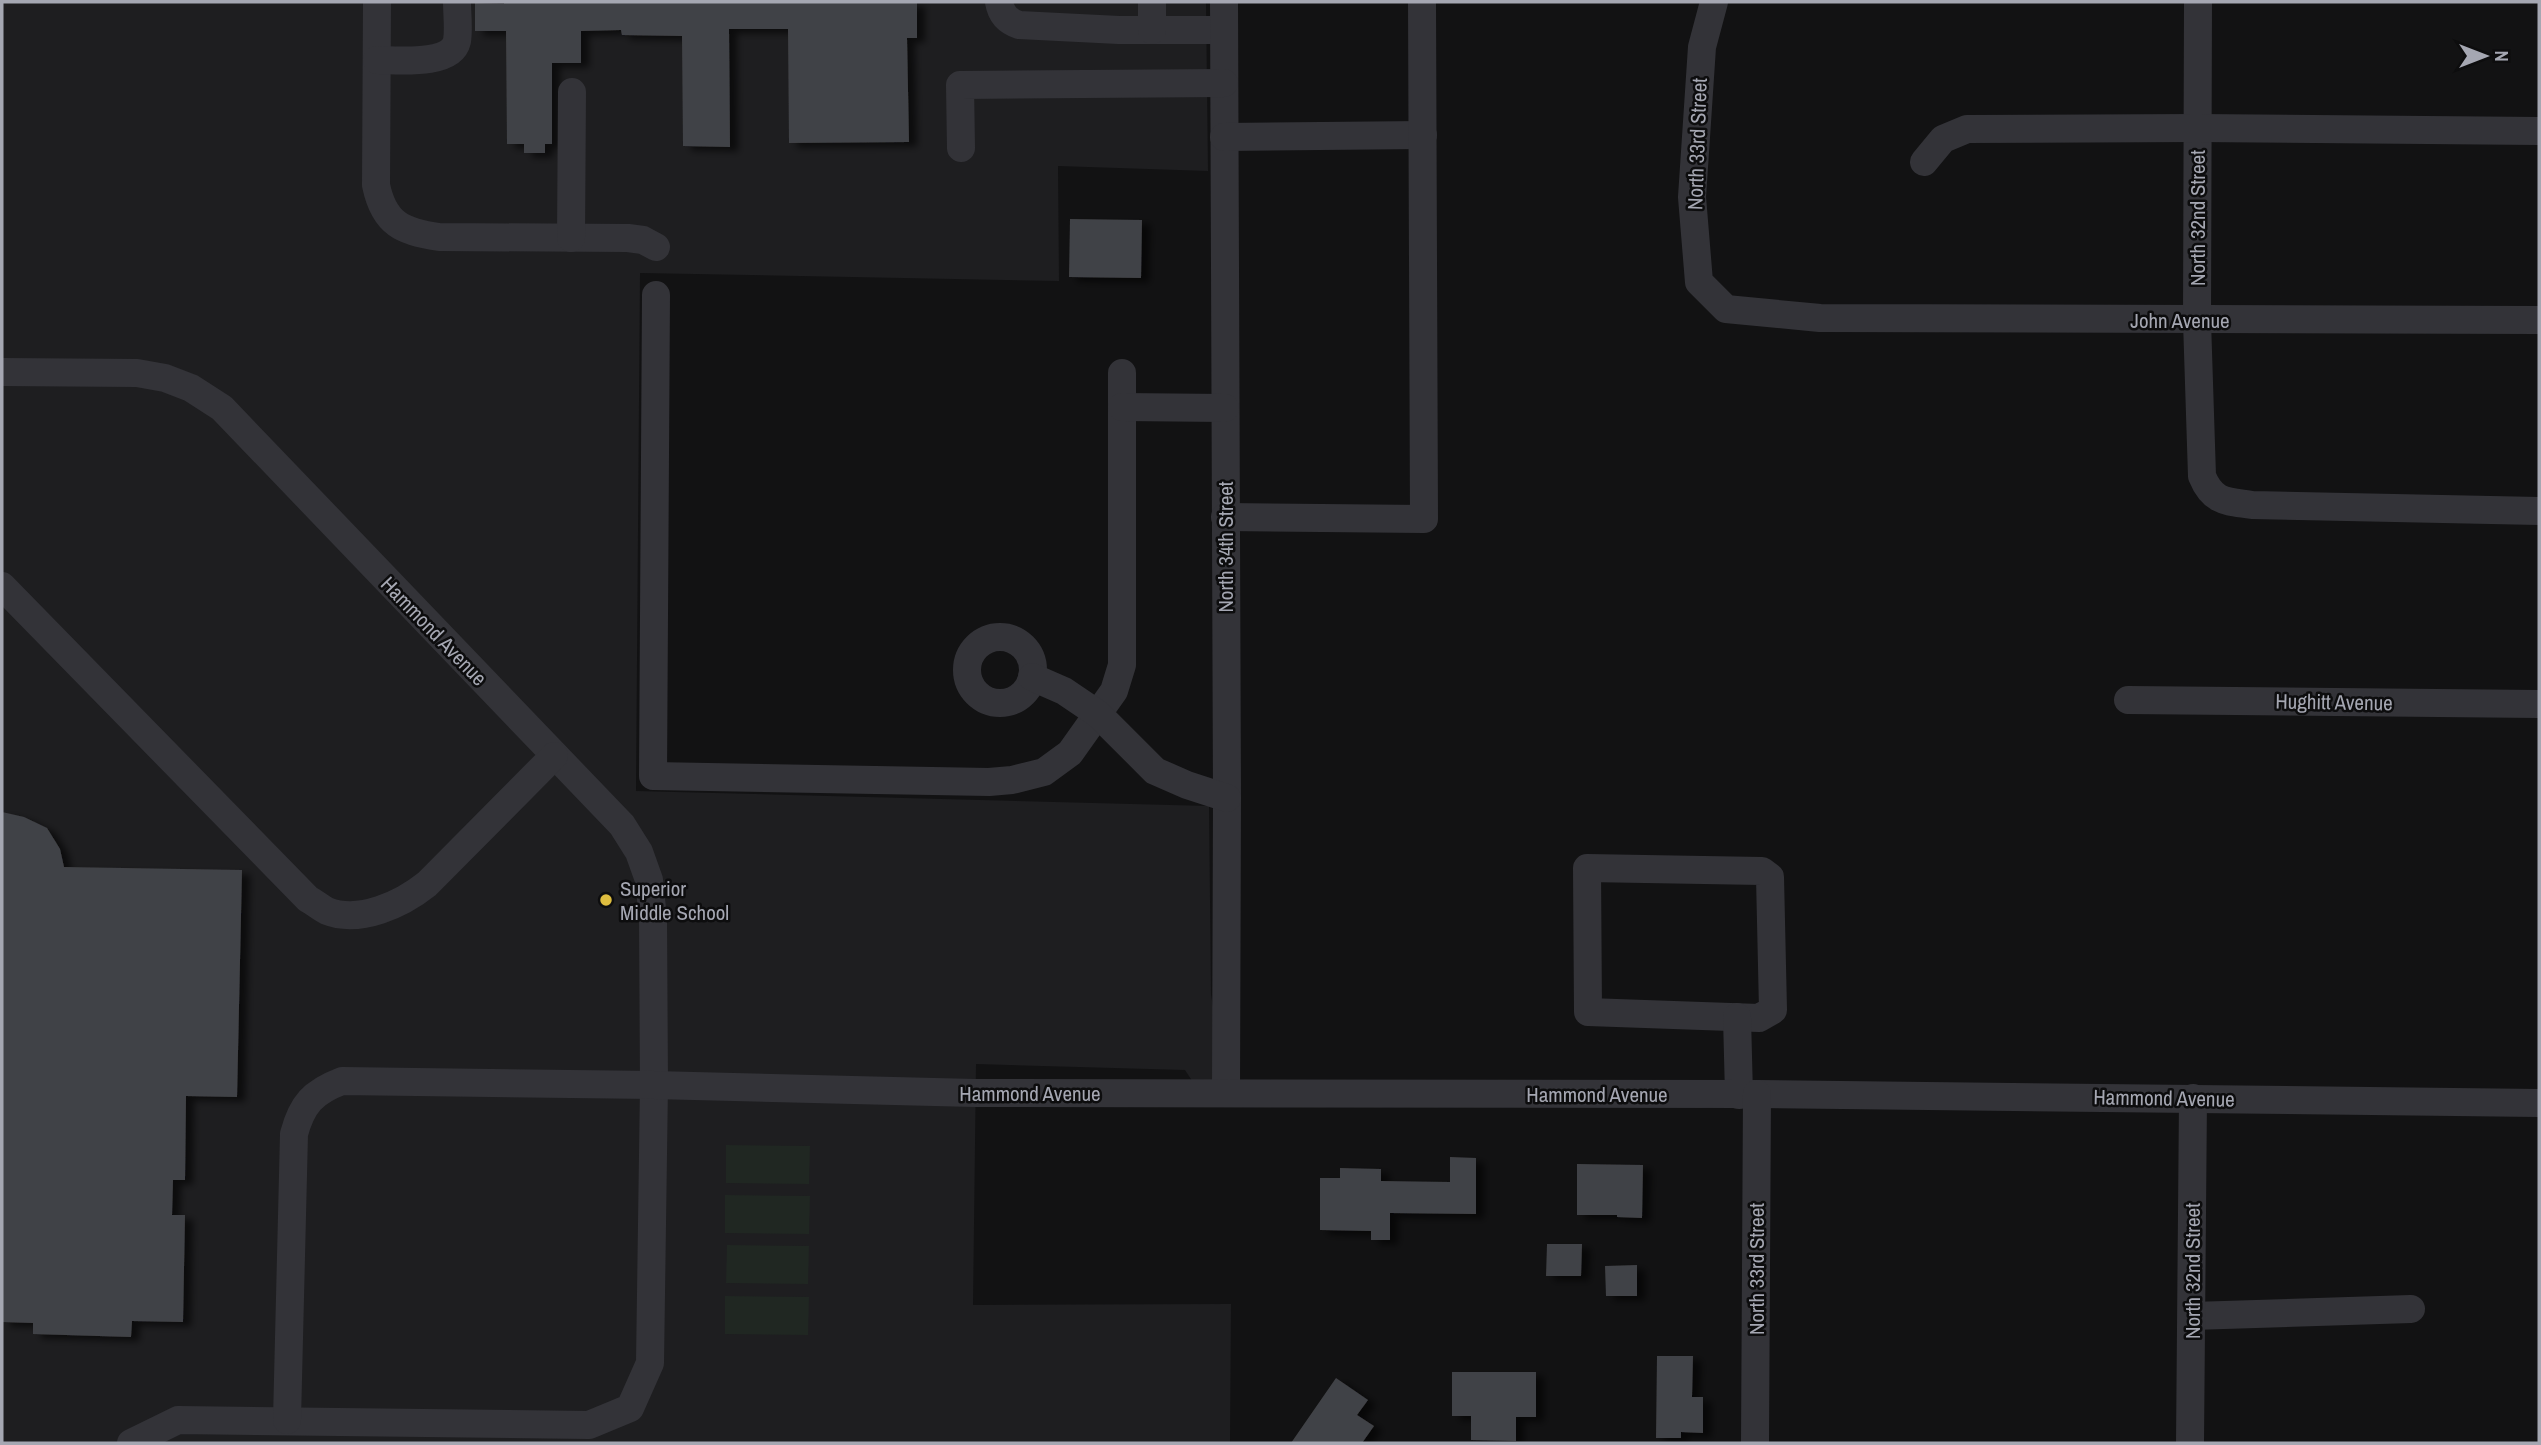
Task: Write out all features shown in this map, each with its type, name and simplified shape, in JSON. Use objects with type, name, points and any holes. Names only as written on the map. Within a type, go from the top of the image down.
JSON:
[{"type":"street","points":[[377,2],[376,185],[380,203],[389,218],[416,234],[439,237],[637,239],[656,247]]},
{"type":"street","points":[[377,60],[441,58],[451,53],[457,41],[457,2]]},
{"type":"street","points":[[999,2],[1009,21],[1019,24],[1152,30],[1224,30]]},
{"type":"street","points":[[1152,2],[1152,30]]},
{"type":"street","name":"North 34th Street","points":[[1224,2],[1226,1093]]},
{"type":"street","points":[[1225,517],[1424,519],[1422,2]]},
{"type":"street","name":"North 33rd Street","points":[[1714,2],[1702,47],[1692,197],[1699,282],[1726,309],[1820,318]]},
{"type":"street","name":"North 32nd Street","points":[[2198,2],[2197,321],[2203,476],[2208,490],[2219,500],[2252,505],[2539,511]]},
{"type":"street","points":[[961,148],[960,85],[1224,83]]},
{"type":"street","points":[[571,238],[572,92]]},
{"type":"street","points":[[1924,162],[1943,139],[1967,129],[2539,131]]},
{"type":"street","points":[[1224,137],[1423,135]]},
{"type":"street","points":[[656,295],[653,776],[989,782],[1012,780],[1044,772],[1070,753],[1114,691],[1122,664],[1122,373]]},
{"type":"street","name":"John Avenue","points":[[1820,318],[2539,320]]},
{"type":"street","name":"Hammond Avenue","points":[[2,372],[137,373],[165,378],[191,388],[222,408],[622,825],[639,852],[649,880],[653,918],[654,1085]]},
{"type":"street","points":[[1122,407],[1225,408]]},
{"type":"street","points":[[2,586],[308,898],[328,911],[350,914],[374,912],[413,896],[554,756]]},
{"type":"street","points":[[1032,677],[1064,691],[1098,714],[1155,771],[1180,783],[1227,799]]},
{"type":"street","name":"Hughitt Avenue","points":[[2128,700],[2539,704]]},
{"type":"street","points":[[1587,868],[1762,871],[1770,877],[1773,1010],[1759,1018],[1737,1017],[1588,1012],[1587,868]]},
{"type":"street","name":"North 33rd Street","points":[[1737,1017],[1748,1095],[1755,1443]]},
{"type":"street","name":"Hammond Avenue","points":[[287,1420],[294,1134],[298,1117],[308,1101],[326,1087],[342,1081],[975,1093],[1748,1095],[2539,1102]]},
{"type":"street","points":[[131,1443],[178,1420],[589,1425],[630,1408],[650,1363],[654,1085]]},
{"type":"street","name":"North 32nd Street","points":[[2190,1443],[2193,1098]]},
{"type":"street","points":[[2192,1316],[2411,1309]]},
{"type":"shaded area","name":"Superior Middle School","points":[[2,2],[1206,2],[1208,171],[1058,166],[1059,281],[640,273],[636,791],[1209,806],[1211,994],[1226,1093],[1200,1093],[1185,1070],[976,1064],[973,1305],[1231,1304],[1230,1443],[2,1443]]},
{"type":"shaded area","points":[[726,1145],[810,1146],[809,1184],[726,1183]]},
{"type":"shaded area","points":[[725,1195],[810,1196],[809,1234],[725,1233]]},
{"type":"shaded area","points":[[727,1245],[809,1246],[808,1284],[726,1283]]},
{"type":"shaded area","points":[[725,1296],[809,1297],[808,1335],[725,1334]]},
{"type":"building","points":[[917,2],[917,38],[907,38],[909,142],[789,143],[788,29],[729,29],[730,147],[683,146],[682,36],[622,35],[621,30],[581,31],[581,63],[552,63],[552,144],[545,144],[545,153],[524,153],[524,144],[507,144],[506,31],[475,31],[475,3]]},
{"type":"building","points":[[1070,219],[1142,220],[1141,278],[1069,277]]},
{"type":"building","points":[[2,812],[24,817],[47,828],[60,849],[64,867],[242,870],[237,1097],[186,1096],[185,1180],[173,1180],[172,1215],[185,1215],[183,1322],[132,1321],[131,1337],[33,1334],[33,1323],[2,1322]]},
{"type":"building","points":[[1450,1157],[1476,1158],[1476,1214],[1390,1213],[1390,1240],[1371,1240],[1371,1231],[1320,1230],[1320,1178],[1340,1178],[1340,1168],[1381,1169],[1381,1181],[1450,1182]]},
{"type":"building","points":[[1577,1164],[1643,1165],[1642,1218],[1577,1215]]},
{"type":"building","points":[[1547,1244],[1582,1244],[1581,1276],[1546,1276]]},
{"type":"building","points":[[1637,1265],[1637,1296],[1606,1296],[1605,1266]]},
{"type":"building","points":[[1657,1356],[1693,1356],[1692,1397],[1703,1397],[1703,1433],[1681,1432],[1681,1438],[1656,1438]]},
{"type":"building","points":[[1452,1372],[1536,1372],[1536,1417],[1516,1417],[1516,1441],[1471,1440],[1471,1416],[1452,1416]]},
{"type":"building","points":[[1336,1378],[1368,1400],[1357,1415],[1374,1426],[1362,1443],[1291,1443]]},
{"type":"place","name":"Superior Middle School","points":[[606,900]]}]
